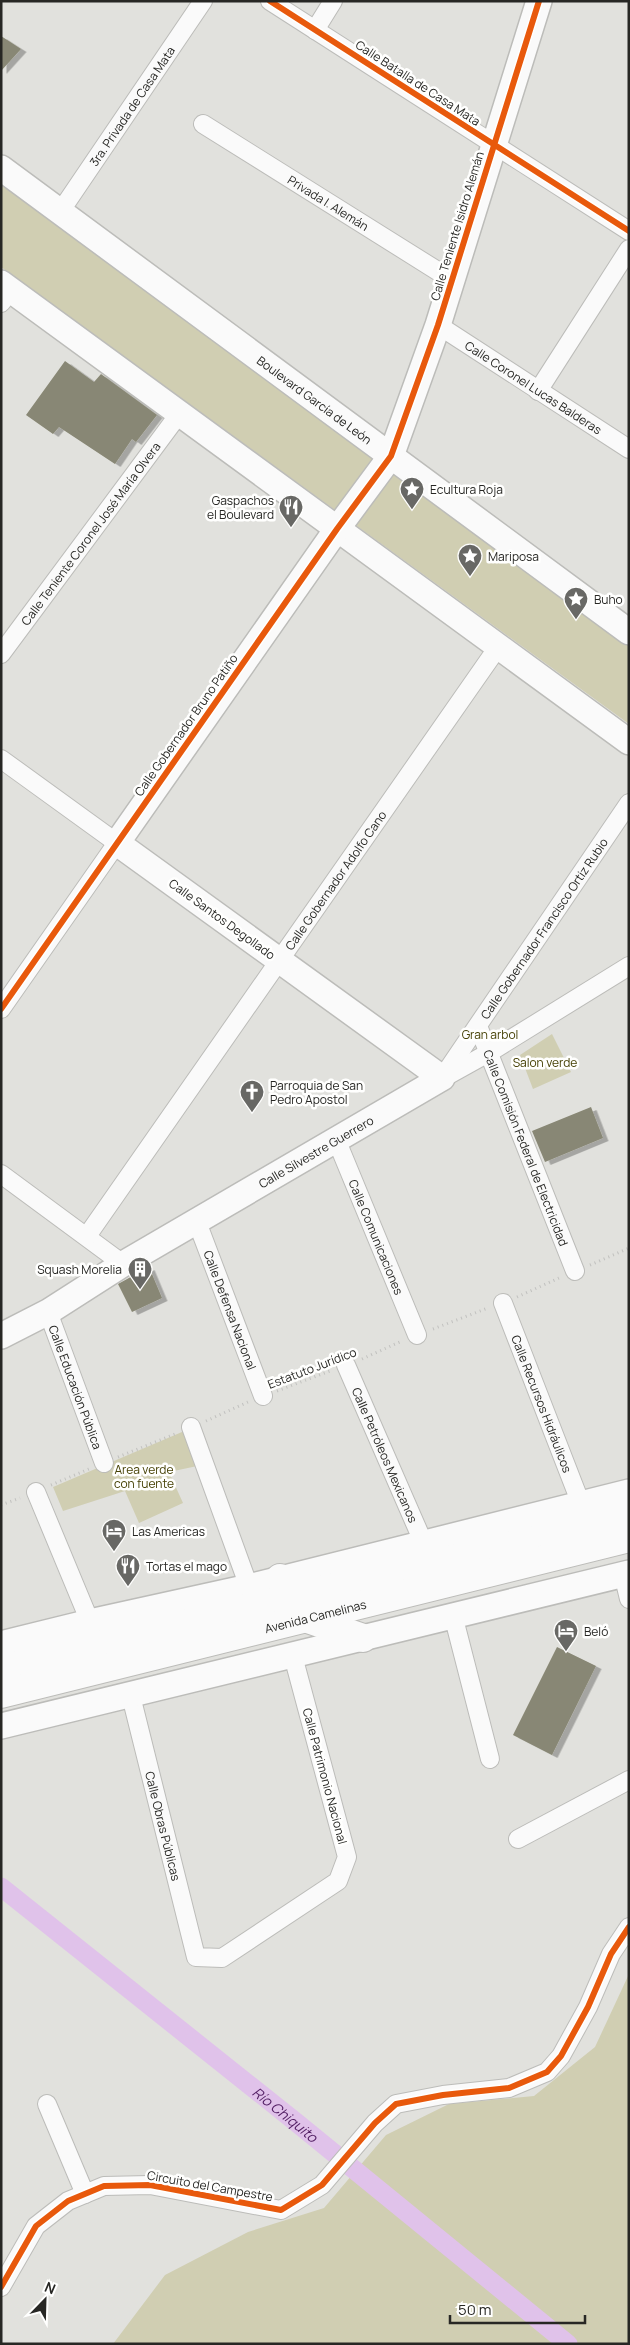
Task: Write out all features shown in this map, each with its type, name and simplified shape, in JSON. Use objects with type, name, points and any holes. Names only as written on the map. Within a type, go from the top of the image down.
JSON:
[{"type":"highway","name":"Avenida Camelinas","points":[[1,1669],[629,1518]]},
{"type":"highway","name":"Avenida Camelinas","points":[[1,1694],[629,1538]]},
{"type":"highway","points":[[280,1578],[316,1592]]},
{"type":"highway","points":[[305,1618],[363,1638]]},
{"type":"street","name":"3ra. Privada de Casa Mata","points":[[60,212],[203,1]]},
{"type":"street","name":"Calle Batalla de Casa Mata","points":[[270,1],[629,231]]},
{"type":"street","points":[[315,30],[333,1]]},
{"type":"street","name":"Calle Teniente Isidro Alemán","points":[[391,456],[438,325],[539,1]]},
{"type":"street","name":"Privada I. Alemán","points":[[203,124],[452,280]]},
{"type":"street","name":"Boulevard García de León","points":[[1,168],[629,632]]},
{"type":"street","points":[[538,391],[629,249]]},
{"type":"street","points":[[4,292],[179,414],[629,742]]},
{"type":"street","name":"Calle Coronel Lucas Balderas","points":[[438,325],[629,449]]},
{"type":"street","name":"Calle Teniente Coronel José María Olvera","points":[[1,654],[179,414]]},
{"type":"street","name":"Calle Gobernador Bruno Patiño","points":[[1,1009],[337,529],[391,456]]},
{"type":"street","name":"Calle Gobernador Adolfo Cano","points":[[87,1236],[498,647]]},
{"type":"street","name":"Calle Santos Degollado","points":[[1,759],[442,1078]]},
{"type":"street","name":"Calle Gobernador Francisco Ortiz Rubio","points":[[442,1078],[629,803]]},
{"type":"street","name":"Calle Silvestre Guerrero","points":[[1,1336],[48,1312],[123,1264],[336,1139],[490,1052],[629,966]]},
{"type":"street","name":"Calle Comisión Federal de Electricidad","points":[[478,1026],[490,1052],[575,1271]]},
{"type":"street","name":"Calle Comunicaciones","points":[[336,1139],[417,1335]]},
{"type":"street","points":[[1,1174],[123,1264]]},
{"type":"street","name":"Calle Defensa Nacional","points":[[196,1222],[263,1396]]},
{"type":"street","name":"Calle Recursos Hidráulicos","points":[[503,1303],[581,1504]]},
{"type":"street","name":"Calle Educación Pública","points":[[48,1312],[104,1463]]},
{"type":"street","name":"Calle Petróleos Mexicanos","points":[[346,1365],[424,1544]]},
{"type":"street","points":[[190,1427],[249,1587]]},
{"type":"street","points":[[36,1492],[90,1622]]},
{"type":"street","points":[[1,1644],[90,1622],[249,1587],[629,1492]]},
{"type":"street","points":[[1,1726],[626,1574],[629,1598]]},
{"type":"street","points":[[454,1615],[490,1759]]},
{"type":"street","name":"Calle Patrimonio Nacional","points":[[196,1957],[222,1958],[338,1882],[347,1857],[293,1656]]},
{"type":"street","name":"Calle Obras Públicas","points":[[130,1696],[196,1957]]},
{"type":"street","points":[[518,1839],[629,1780]]},
{"type":"street","name":"Circuito del Campestre","points":[[1,2287],[36,2226],[68,2201],[104,2186],[150,2185],[281,2210],[322,2185],[342,2159],[375,2123],[396,2104],[442,2095],[509,2088],[547,2072],[561,2056],[588,2007],[611,1954],[629,1927]]},
{"type":"street","points":[[47,2104],[85,2194]]},
{"type":"green space","points":[[1,182],[629,640],[629,724],[1,267]]},
{"type":"green space","name":"Salon verde","points":[[552,1034],[571,1072],[533,1089],[520,1055]]},
{"type":"green space","name":"Area verde con fuente","points":[[189,1429],[202,1465],[169,1472],[183,1503],[139,1523],[125,1491],[63,1511],[53,1487]]},
{"type":"green space","points":[[629,1974],[629,2344],[113,2344],[165,2275],[248,2232],[324,2208],[386,2135],[449,2104],[534,2096],[595,2047]]},
{"type":"building","points":[[1,36],[21,49],[1,71]]},
{"type":"building","points":[[65,361],[94,382],[101,374],[157,415],[136,442],[132,439],[115,464],[59,427],[53,434],[26,415]]},
{"type":"building","points":[[591,1107],[603,1138],[545,1162],[532,1131]]},
{"type":"building","name":"Squash Morelia","points":[[149,1267],[162,1298],[132,1312],[118,1284]]},
{"type":"building","points":[[557,1647],[596,1666],[552,1755],[513,1735]]},
{"type":"waterway","name":"Río Chiquito","points":[[1,1887],[297,2123],[568,2344]]},
{"type":"cycle path","points":[[270,1],[629,231]]},
{"type":"cycle path","points":[[1,1009],[337,529],[391,456],[438,325],[539,1]]},
{"type":"cycle path","points":[[1,2287],[36,2226],[68,2201],[104,2186],[150,2185],[281,2210],[322,2185],[375,2123],[396,2104],[443,2095],[509,2088],[547,2072],[561,2056],[588,2007],[611,1954],[629,1927]]},
{"type":"place","name":"Ecultura Roja","points":[[412,510]]},
{"type":"place","name":"Gaspachos el Boulevard","points":[[291,528]]},
{"type":"place","name":"Mariposa","points":[[470,577]]},
{"type":"place","name":"Buho","points":[[576,620]]},
{"type":"place","name":"Parroquia de San Pedro Apostol","points":[[252,1113]]},
{"type":"place","name":"Squash Morelia","points":[[140,1290]]},
{"type":"place","name":"Las Americas","points":[[114,1552]]},
{"type":"place","name":"Tortas el mago","points":[[128,1587]]},
{"type":"place","name":"Beló","points":[[566,1652]]},
{"type":"park label","name":"Gran arbol","points":[[490,1034]]}]
